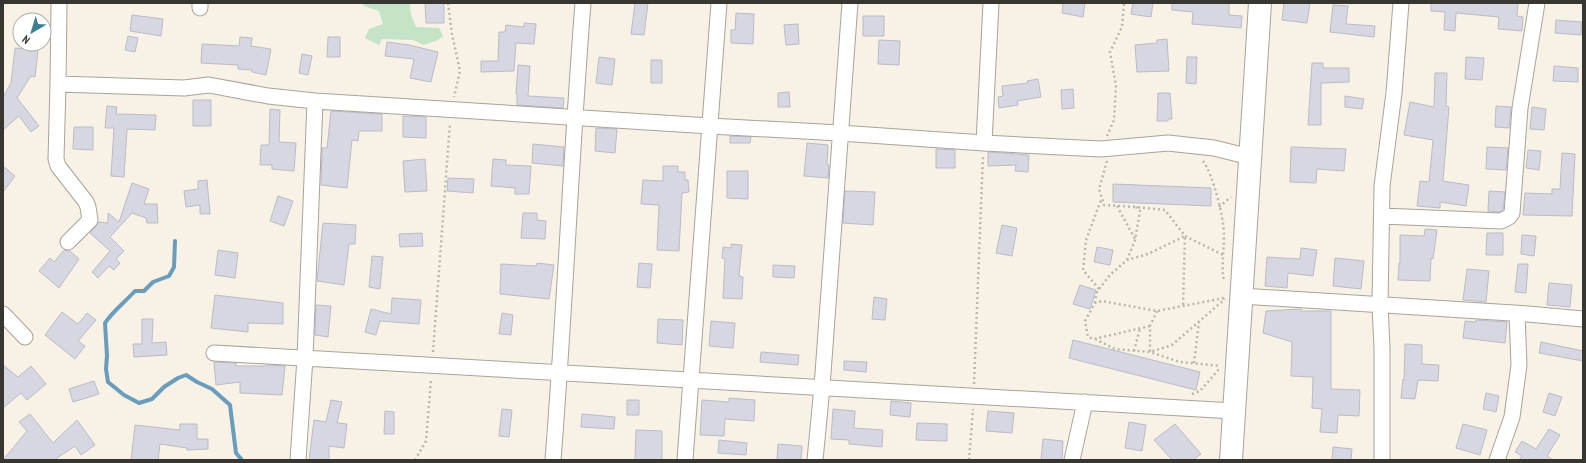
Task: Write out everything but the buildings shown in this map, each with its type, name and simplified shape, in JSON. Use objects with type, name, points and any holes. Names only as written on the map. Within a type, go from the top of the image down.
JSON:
[{"type":"street","points":[[59,3],[56,159],[58,166],[86,202],[90,220],[68,242]]},
{"type":"street","points":[[553,460],[560,372],[574,118],[583,3]]},
{"type":"street","points":[[686,460],[719,3]]},
{"type":"street","points":[[815,460],[822,387],[850,3]]},
{"type":"street","points":[[984,143],[991,3]]},
{"type":"street","points":[[1231,460],[1234,411],[1230,297],[1250,157],[1260,3]]},
{"type":"street","points":[[1382,460],[1382,348],[1380,305],[1382,186],[1394,93],[1401,3]]},
{"type":"street","points":[[1382,216],[1501,221],[1509,217],[1512,213],[1520,108],[1537,3]]},
{"type":"street","points":[[58,84],[184,88],[209,85],[268,96],[315,101],[984,143],[1101,149],[1168,143],[1214,148],[1250,157]]},
{"type":"street","points":[[298,460],[305,358],[315,101]]},
{"type":"street","points":[[1230,297],[1517,313],[1583,319]]},
{"type":"street","points":[[1497,460],[1512,417],[1519,365],[1517,313]]},
{"type":"street","points":[[3,314],[25,337]]},
{"type":"street","points":[[214,353],[1234,411]]},
{"type":"street","points":[[1072,460],[1085,402]]},
{"type":"path","points":[[415,460],[426,441],[451,110],[460,71],[452,34],[448,3]]},
{"type":"path","points":[[1124,3],[1122,27],[1110,52],[1116,86],[1114,120],[1101,149],[1108,158],[1099,189],[1101,199],[1104,205],[1136,206],[1165,210],[1185,236],[1223,255]]},
{"type":"path","points":[[969,460],[974,396],[984,143]]},
{"type":"path","points":[[1190,145],[1206,166],[1217,195],[1224,234],[1222,266],[1230,297]]},
{"type":"path","points":[[1099,289],[1083,270],[1086,240],[1101,199]]},
{"type":"path","points":[[1117,206],[1135,240]]},
{"type":"path","points":[[1127,260],[1135,240],[1140,211],[1136,206]]},
{"type":"path","points":[[1185,236],[1148,254],[1127,260],[1110,275],[1099,289],[1096,294],[1095,303],[1085,321],[1088,336],[1115,349],[1150,352],[1180,362],[1222,366],[1200,391],[1186,396]]},
{"type":"path","points":[[1183,306],[1185,236]]},
{"type":"path","points":[[1095,303],[1102,301],[1157,311],[1230,297]]},
{"type":"path","points":[[1150,352],[1172,345],[1199,321],[1230,297]]},
{"type":"path","points":[[1150,352],[1150,326],[1157,311]]},
{"type":"path","points":[[1194,363],[1199,321]]},
{"type":"path","points":[[1094,339],[1150,326]]},
{"type":"path","points":[[1134,351],[1140,328]]},
{"type":"green space","points":[[362,3],[410,3],[411,15],[416,27],[439,28],[443,36],[438,40],[424,45],[413,40],[382,39],[379,45],[365,38],[369,29],[383,24],[379,11],[364,6]]},
{"type":"waterway","points":[[175,241],[174,267],[169,276],[153,282],[144,291],[135,291],[105,323],[107,356],[106,369],[108,382],[124,395],[139,403],[152,399],[164,387],[186,375],[212,389],[230,405],[236,453],[242,460]]}]
